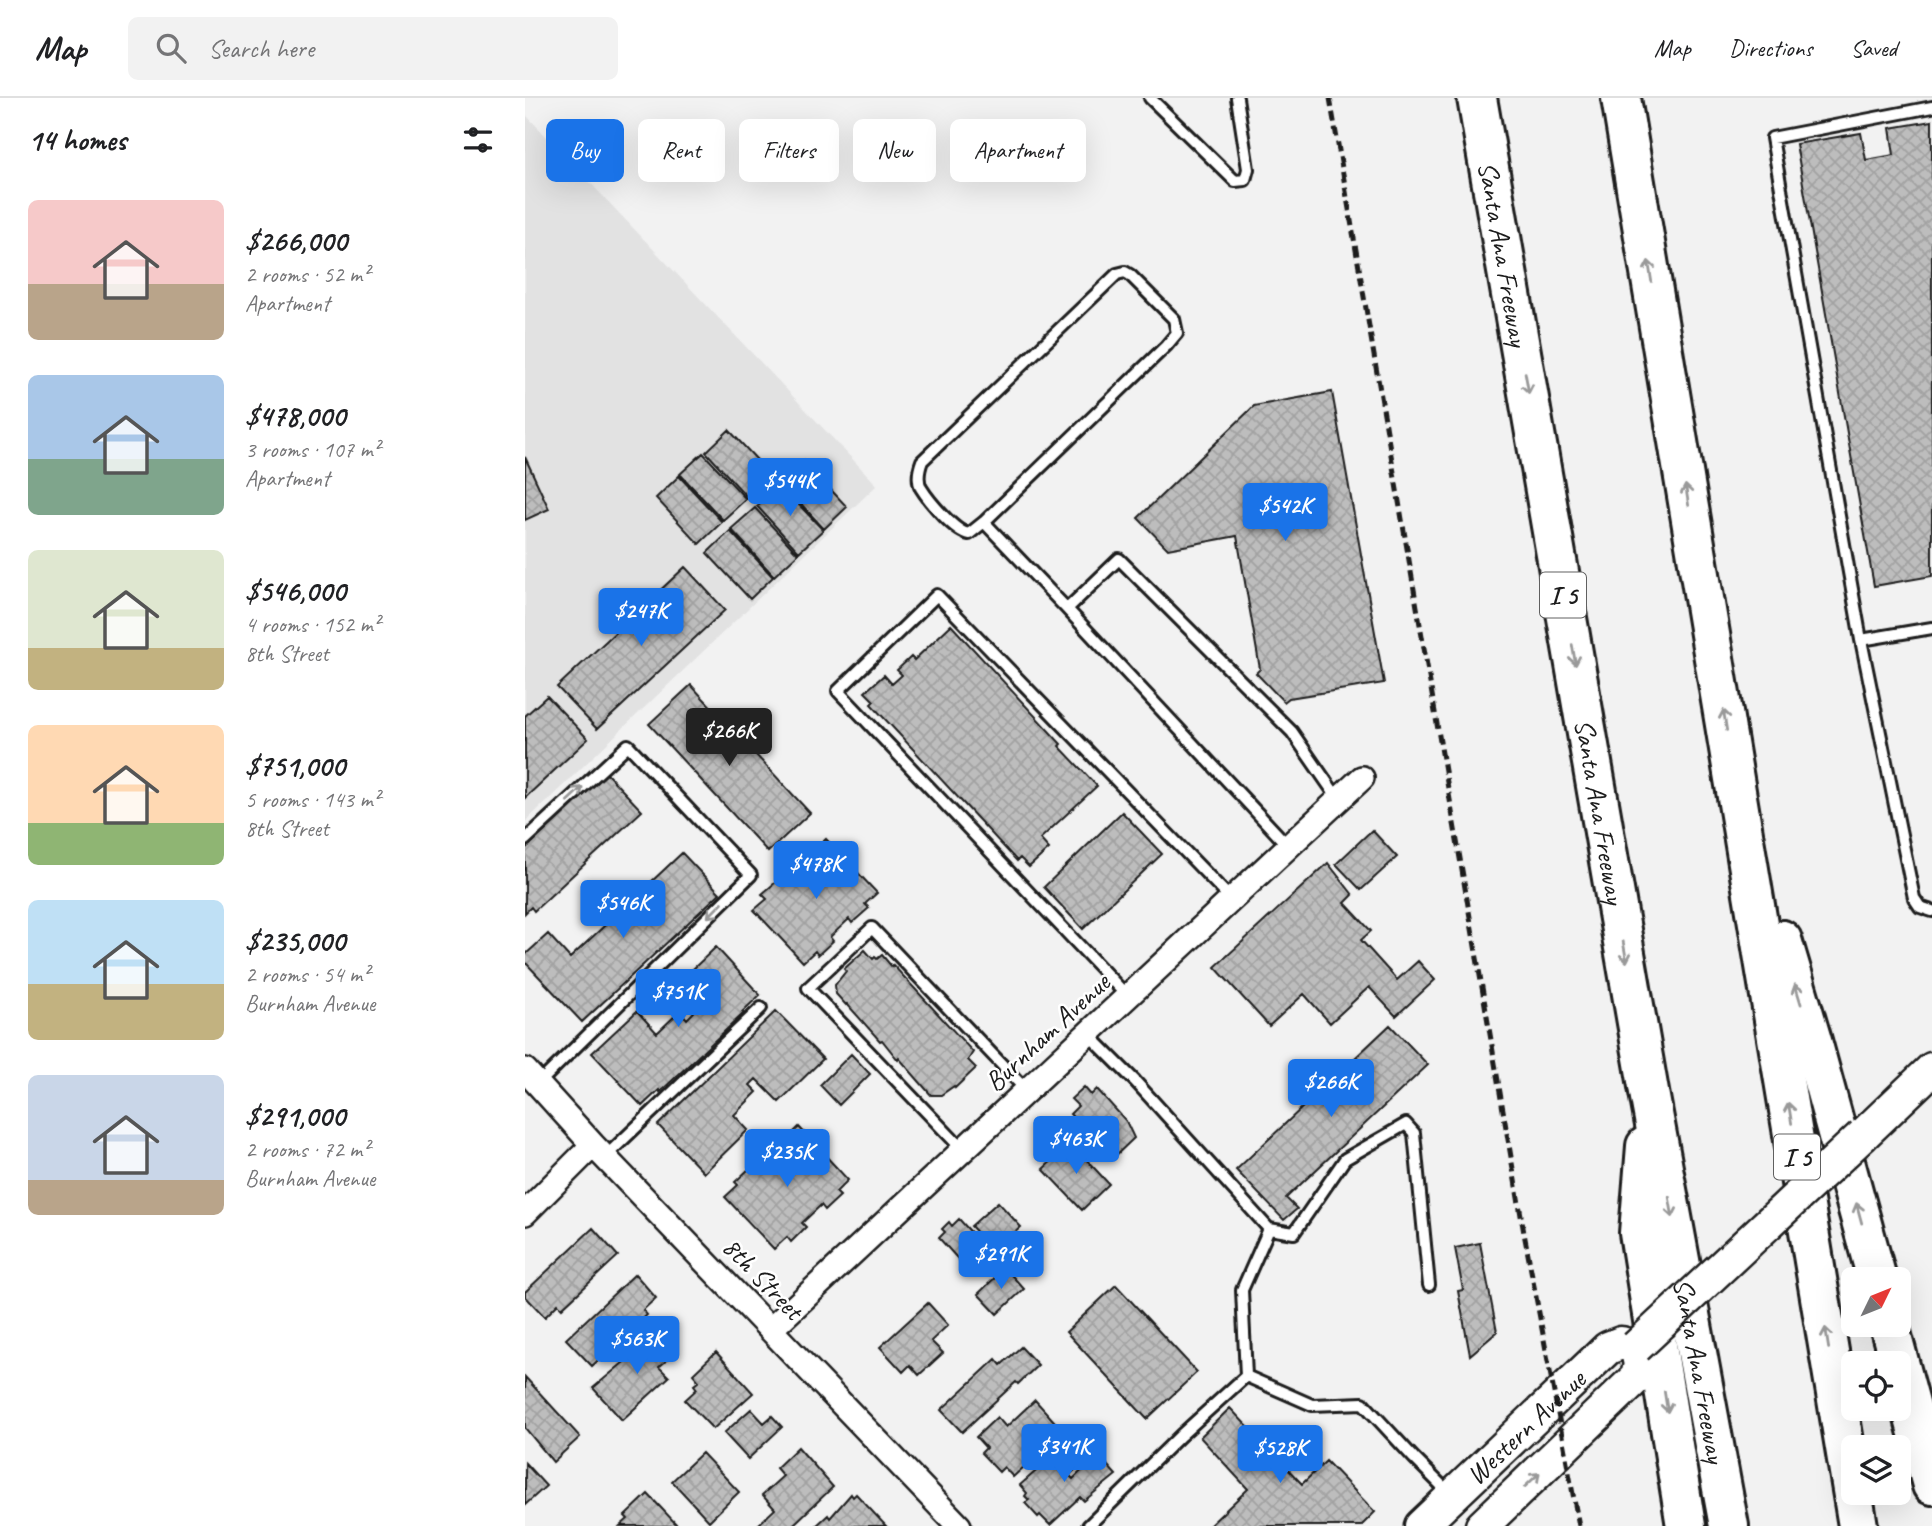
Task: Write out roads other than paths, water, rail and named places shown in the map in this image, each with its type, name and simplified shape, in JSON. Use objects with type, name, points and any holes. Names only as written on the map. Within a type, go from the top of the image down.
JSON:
[{"type":"highway","name":"Santa Ana Freeway","points":[[1477,98],[1649,1092],[1729,1526]]},
{"type":"highway","name":"I 5","points":[[1621,98],[1858,1526]]},
{"type":"highway","points":[[1736,787],[1812,1041],[1874,1267]]},
{"type":"highway","points":[[1649,1092],[1639,1233],[1686,1526]]},
{"type":"highway","points":[[1892,1337],[1932,1485]]},
{"type":"main road","points":[[1636,1347],[1929,1072]]},
{"type":"main road","name":"Western Avenue","points":[[1421,1526],[1608,1348],[1621,1343],[1636,1347],[1640,1364],[1637,1377],[1482,1526]]},
{"type":"street","name":"Burnham Avenue","points":[[771,1329],[1362,778]]},
{"type":"street","name":"8th Street","points":[[532,1077],[599,1151],[959,1526]]},
{"type":"street","points":[[525,1213],[599,1151]]},
{"type":"lane","points":[[1150,98],[1234,181],[1240,182],[1245,180],[1248,169],[1237,98]]},
{"type":"lane","points":[[1932,107],[1772,138],[1861,640],[1915,898],[1920,907],[1932,911]]},
{"type":"lane","points":[[1125,272],[1174,319],[1177,333],[983,522],[969,534],[962,533],[953,526],[920,487],[918,470],[922,461],[1117,274],[1125,272]]},
{"type":"lane","points":[[983,522],[1289,846]]},
{"type":"lane","points":[[1067,609],[1119,559],[1292,732],[1339,800]]},
{"type":"lane","points":[[1128,997],[838,691],[937,595],[1232,900]]},
{"type":"lane","points":[[1861,640],[1932,628]]},
{"type":"lane","points":[[525,840],[628,745],[751,875],[532,1077]]},
{"type":"lane","points":[[963,1150],[808,988],[872,928],[1027,1091]]},
{"type":"lane","points":[[599,1151],[761,1008]]},
{"type":"lane","points":[[1088,1034],[1135,1081],[1269,1229],[1294,1233],[1345,1159],[1406,1124],[1414,1133],[1429,1285]]},
{"type":"lane","points":[[1246,1376],[1241,1290],[1269,1229]]},
{"type":"lane","points":[[1246,1376],[1312,1405],[1363,1403],[1452,1496]]},
{"type":"lane","points":[[1088,1526],[1246,1376]]},
{"type":"railway","points":[[1330,98],[1524,1233],[1579,1526]]}]
